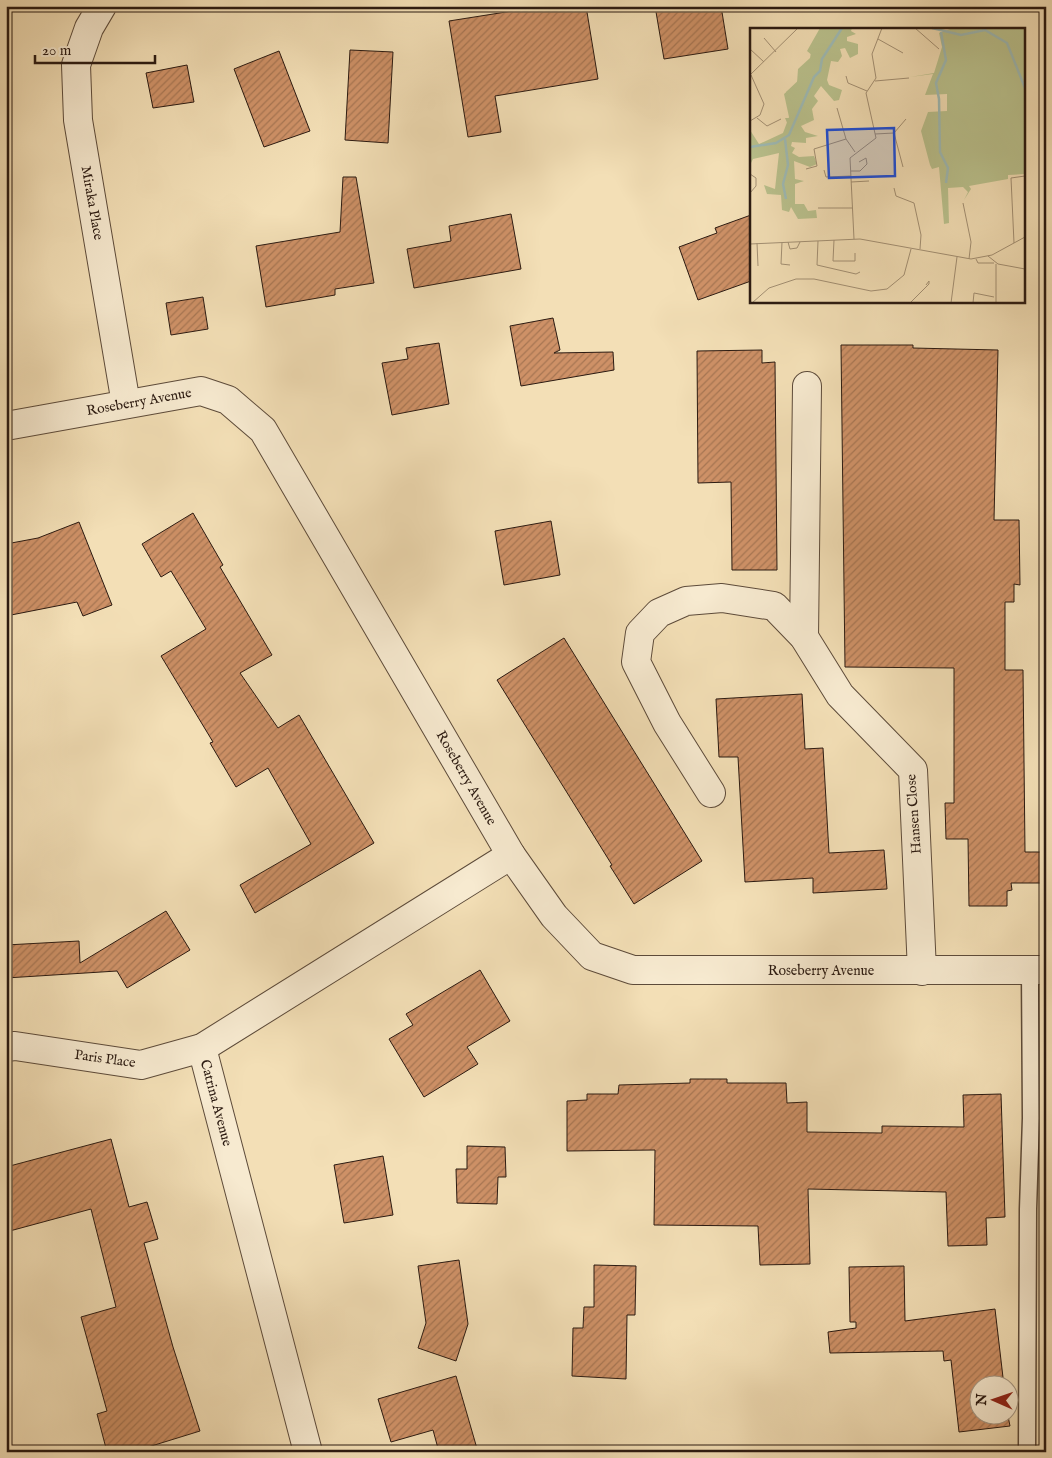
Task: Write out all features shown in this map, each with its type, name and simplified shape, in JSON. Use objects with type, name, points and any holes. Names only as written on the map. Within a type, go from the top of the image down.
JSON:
[{"type":"street","name":"Miraka Place","points":[[102,6],[89,28],[76,65],[78,120],[126,404]]},
{"type":"street","points":[[804,637],[807,386]]},
{"type":"street","name":"Roseberry Avenue","points":[[6,426],[201,391],[228,400],[263,430],[511,855],[554,916],[592,956],[633,970],[1038,970]]},
{"type":"street","name":"Hansen Close","points":[[711,793],[667,723],[636,662],[640,633],[658,613],[686,601],[722,598],[774,606],[804,637],[840,695],[913,770],[922,971]]},
{"type":"street","name":"Catrina Avenue","points":[[308,1452],[202,1048],[511,855]]},
{"type":"street","name":"Paris Place","points":[[6,1047],[15,1046],[141,1065],[202,1048]]},
{"type":"lane","points":[[1027,1452],[1028,1209],[1038,970]]},
{"type":"building","points":[[544,6],[586,6],[598,79],[495,96],[501,132],[468,137],[449,21]]},
{"type":"building","points":[[655,6],[721,6],[728,49],[664,59]]},
{"type":"building","points":[[350,50],[393,52],[388,143],[345,140]]},
{"type":"building","points":[[279,51],[310,131],[264,147],[234,69]]},
{"type":"building","points":[[187,65],[194,102],[153,108],[146,73]]},
{"type":"building","points":[[343,177],[356,177],[374,283],[335,289],[335,295],[266,307],[256,246],[340,232]]},
{"type":"building","points":[[511,214],[521,269],[414,288],[407,249],[451,241],[449,226]]},
{"type":"building","points":[[750,215],[750,281],[698,300],[679,247],[717,233],[715,228]]},
{"type":"building","points":[[203,297],[208,329],[171,335],[166,303]]},
{"type":"building","points":[[553,318],[560,350],[554,353],[613,352],[614,370],[521,386],[510,326]]},
{"type":"building","points":[[439,343],[449,404],[392,415],[382,363],[408,359],[406,348]]},
{"type":"building","points":[[841,345],[913,345],[913,348],[998,350],[994,520],[1019,520],[1020,585],[1014,584],[1014,602],[1005,602],[1005,670],[1023,670],[1025,852],[1046,852],[1046,883],[1011,883],[1012,890],[1007,891],[1007,906],[969,906],[968,839],[946,839],[945,803],[954,803],[954,668],[845,667]]},
{"type":"building","points":[[762,350],[762,363],[775,362],[777,570],[732,570],[731,482],[698,483],[697,351]]},
{"type":"building","points":[[193,513],[223,565],[220,567],[272,655],[240,673],[278,728],[299,715],[374,843],[255,913],[240,885],[311,844],[268,768],[236,787],[210,743],[213,742],[161,656],[206,629],[171,571],[161,577],[142,544]]},
{"type":"building","points":[[551,521],[560,575],[504,585],[495,531]]},
{"type":"building","points":[[79,522],[112,605],[83,616],[77,602],[6,616],[6,544],[38,538]]},
{"type":"building","points":[[564,638],[702,861],[634,904],[610,866],[612,865],[497,680]]},
{"type":"building","points":[[802,694],[805,749],[823,748],[829,853],[884,850],[887,889],[813,893],[813,878],[745,882],[738,757],[719,757],[716,699]]},
{"type":"building","points":[[166,911],[190,950],[127,988],[117,971],[6,978],[6,945],[79,941],[80,963]]},
{"type":"building","points":[[480,970],[510,1021],[467,1047],[478,1064],[424,1097],[389,1039],[413,1025],[406,1014]]},
{"type":"building","points":[[690,1079],[727,1079],[727,1083],[786,1083],[787,1103],[807,1102],[807,1132],[882,1133],[882,1126],[964,1127],[963,1095],[1001,1094],[1005,1217],[986,1218],[987,1245],[948,1246],[946,1192],[808,1189],[810,1264],[760,1265],[758,1226],[654,1225],[655,1150],[567,1151],[567,1101],[587,1100],[587,1094],[618,1094],[619,1085],[690,1083]]},
{"type":"building","points":[[111,1139],[129,1207],[147,1202],[158,1239],[144,1243],[173,1347],[200,1431],[132,1452],[107,1452],[97,1414],[107,1411],[81,1317],[116,1307],[91,1209],[6,1232],[6,1167]]},
{"type":"building","points":[[467,1146],[505,1147],[506,1177],[498,1177],[497,1204],[457,1203],[456,1169],[467,1169]]},
{"type":"building","points":[[383,1156],[393,1215],[344,1223],[334,1165]]},
{"type":"building","points":[[459,1260],[468,1324],[456,1361],[418,1348],[426,1323],[418,1266]]},
{"type":"building","points":[[594,1265],[636,1266],[635,1315],[627,1315],[626,1379],[572,1376],[573,1328],[583,1328],[584,1307],[594,1307]]},
{"type":"building","points":[[904,1266],[905,1321],[995,1309],[1003,1376],[970,1376],[970,1426],[1010,1426],[959,1432],[951,1360],[944,1361],[943,1351],[830,1353],[828,1332],[856,1328],[856,1322],[850,1322],[849,1267]]},
{"type":"building","points":[[456,1376],[478,1452],[439,1452],[433,1430],[391,1442],[378,1399]]}]
